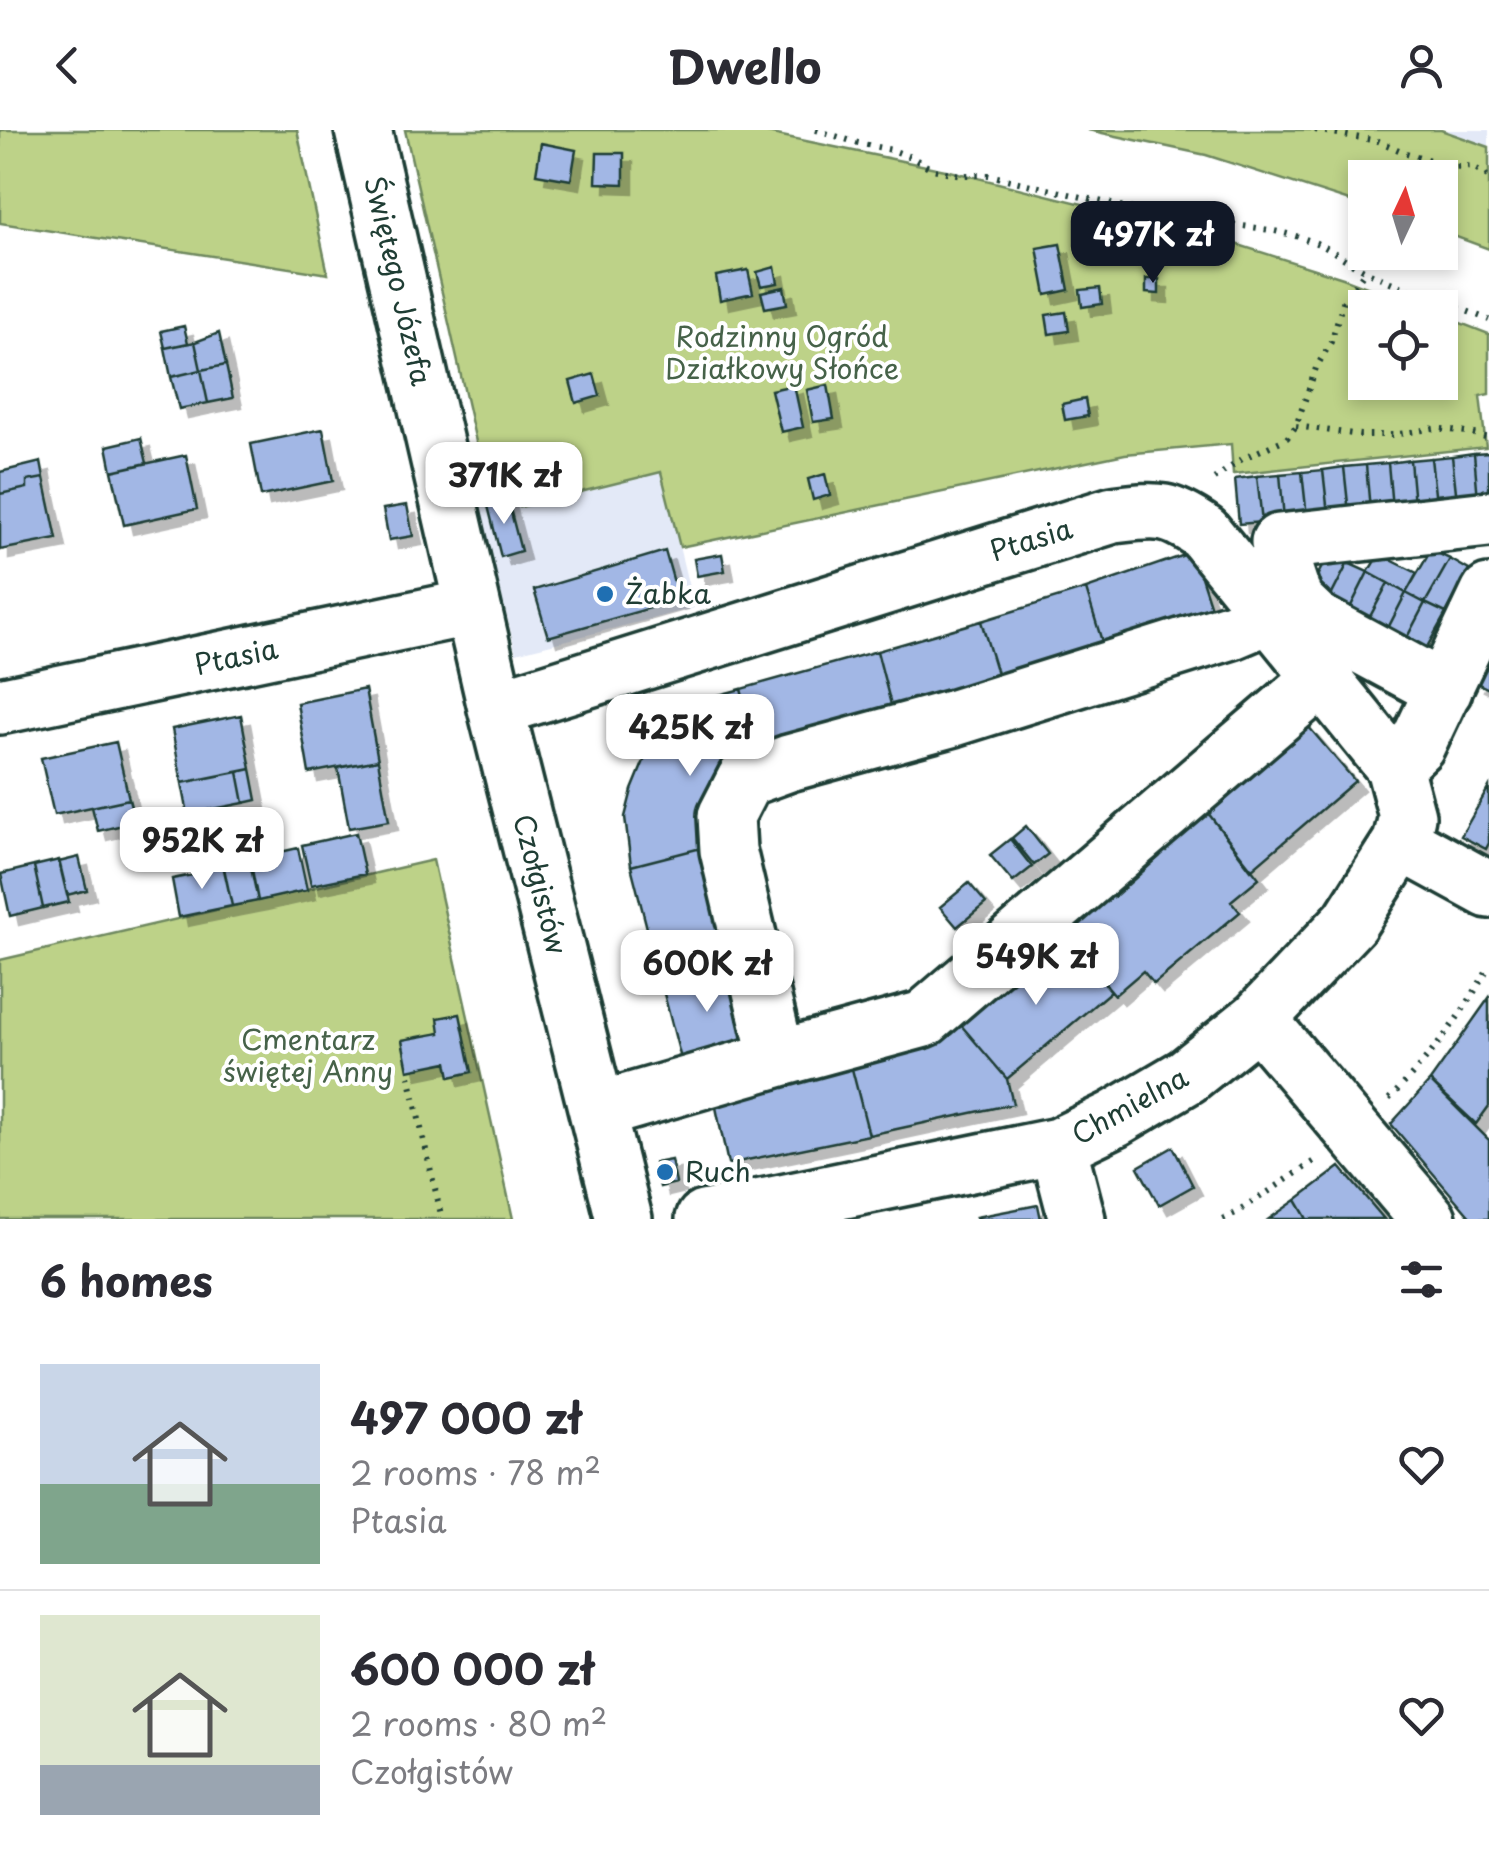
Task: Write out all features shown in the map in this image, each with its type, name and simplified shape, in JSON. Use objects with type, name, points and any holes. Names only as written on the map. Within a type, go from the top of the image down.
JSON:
[{"type":"street","name":"Świętego Józefa","points":[[364,130],[472,608]]},
{"type":"street","name":"Ptasia","points":[[496,708],[1113,515],[1154,510],[1178,515],[1204,533],[1394,767],[1407,816],[1401,842]]},
{"type":"street","points":[[1444,690],[1316,620],[1295,601],[1279,542],[1489,519]]},
{"type":"street","points":[[1394,767],[1417,744],[1489,594]]},
{"type":"street","name":"Ptasia","points":[[0,706],[472,608]]},
{"type":"street","name":"Czołgistów","points":[[472,608],[624,1219]]},
{"type":"street","points":[[776,1059],[728,850],[726,816],[745,780],[1232,632],[1270,615]]},
{"type":"street","points":[[596,1111],[924,1019],[1322,678]]},
{"type":"street","points":[[1401,842],[1489,890]]},
{"type":"street","name":"Chmielna","points":[[704,1219],[1058,1146],[1114,1119],[1186,1076],[1258,1019],[1350,922],[1401,842]]},
{"type":"street","points":[[1258,1019],[1428,1219]]},
{"type":"street","points":[[1058,1146],[1076,1219]]},
{"type":"path","points":[[816,130],[892,150],[950,174],[989,176],[1186,220],[1267,229],[1327,248],[1348,260]]},
{"type":"path","points":[[1315,130],[1378,142],[1454,166],[1472,166],[1489,177]]},
{"type":"path","points":[[1204,533],[1204,503],[1215,477],[1287,438],[1296,426],[1343,302],[1365,270],[1489,320]]},
{"type":"path","points":[[1296,426],[1360,436],[1393,436],[1435,428],[1489,438]]},
{"type":"path","points":[[1223,1219],[1354,1133],[1444,1037],[1489,966]]},
{"type":"path","points":[[409,1076],[442,1219]]},
{"type":"shaded area","points":[[1441,130],[1489,130],[1489,147]]},
{"type":"shaded area","points":[[511,470],[520,507],[661,472],[694,608],[516,653],[473,479]]},
{"type":"green space","points":[[0,130],[297,130],[328,274],[0,223]]},
{"type":"green space","name":"Rodzinny Ogród Działkowy Słońce","points":[[405,130],[753,130],[950,171],[1207,235],[1374,290],[1348,290],[1348,400],[1458,400],[1458,322],[1489,334],[1489,394],[1480,396],[1486,447],[1233,474],[1231,444],[1125,454],[680,547],[661,472],[520,507],[511,470],[484,477]]},
{"type":"green space","points":[[1088,130],[1441,130],[1489,147],[1489,249],[1458,238],[1458,160],[1348,160],[1348,201],[1206,155]]},
{"type":"green space","name":"Cmentarz świętej Anny","points":[[433,860],[513,1219],[0,1219],[0,960]]},
{"type":"building","points":[[541,143],[576,150],[571,180],[536,174]]},
{"type":"building","points":[[597,153],[624,153],[624,184],[596,183]]},
{"type":"building","points":[[1060,244],[1069,290],[1046,295],[1037,248]]},
{"type":"building","points":[[775,267],[778,283],[761,286],[757,272]]},
{"type":"building","points":[[748,270],[753,293],[720,300],[716,276]]},
{"type":"building","points":[[1146,279],[1159,279],[1159,294],[1146,293]]},
{"type":"building","points":[[784,287],[787,304],[765,308],[761,292]]},
{"type":"building","points":[[1100,288],[1102,304],[1082,307],[1080,290]]},
{"type":"building","points":[[1066,312],[1069,331],[1049,334],[1046,315]]},
{"type":"building","points":[[184,326],[188,343],[165,348],[161,331]]},
{"type":"building","points":[[219,333],[226,365],[201,370],[195,342]]},
{"type":"building","points":[[195,342],[201,370],[171,377],[165,348]]},
{"type":"building","points":[[226,365],[233,398],[208,403],[201,370]]},
{"type":"building","points":[[201,370],[208,403],[179,409],[171,377]]},
{"type":"building","points":[[594,374],[600,396],[576,403],[570,381]]},
{"type":"building","points":[[794,385],[803,427],[781,432],[771,390]]},
{"type":"building","points":[[828,385],[834,419],[813,422],[807,390]]},
{"type":"building","points":[[1085,399],[1088,416],[1065,420],[1062,404]]},
{"type":"building","points":[[323,429],[333,481],[261,496],[251,444]]},
{"type":"building","points":[[141,438],[147,463],[112,471],[107,446]]},
{"type":"building","points":[[1489,452],[1489,497],[1478,499],[1474,453]]},
{"type":"building","points":[[1474,453],[1478,499],[1457,501],[1452,456]]},
{"type":"building","points":[[186,455],[197,509],[124,525],[112,471]]},
{"type":"building","points":[[1452,456],[1457,501],[1436,503],[1431,458]]},
{"type":"building","points":[[1431,458],[1436,503],[1414,505],[1410,460]]},
{"type":"building","points":[[1410,460],[1414,505],[1392,508],[1388,463]]},
{"type":"building","points":[[41,462],[44,478],[27,481],[27,488],[0,494],[0,472]]},
{"type":"building","points":[[1388,463],[1392,508],[1370,510],[1366,465]]},
{"type":"building","points":[[1366,465],[1370,510],[1349,513],[1344,467]]},
{"type":"building","points":[[1344,467],[1349,513],[1328,514],[1323,470]]},
{"type":"building","points":[[1323,470],[1328,514],[1307,517],[1302,472]]},
{"type":"building","points":[[1302,472],[1307,517],[1284,519],[1280,474]]},
{"type":"building","points":[[825,474],[830,495],[813,500],[808,479]]},
{"type":"building","points":[[1280,474],[1284,519],[1262,522],[1257,476]]},
{"type":"building","points":[[1257,476],[1262,522],[1239,524],[1235,479]]},
{"type":"building","points":[[44,478],[57,539],[0,550],[0,494],[27,488],[27,481]]},
{"type":"building","points":[[507,497],[521,551],[501,557],[487,502]]},
{"type":"building","points":[[407,505],[413,536],[389,540],[383,509]]},
{"type":"building","points":[[1431,550],[1450,559],[1425,603],[1406,593]]},
{"type":"building","points":[[665,551],[679,600],[548,637],[534,590]]},
{"type":"building","points":[[1193,552],[1215,620],[1107,658],[1086,589]]},
{"type":"building","points":[[1329,553],[1348,563],[1327,604],[1308,594]]},
{"type":"building","points":[[722,554],[725,571],[697,576],[694,559]]},
{"type":"building","points":[[1379,554],[1417,573],[1406,593],[1368,572]]},
{"type":"building","points":[[1450,559],[1469,570],[1446,613],[1425,603]]},
{"type":"building","points":[[1348,563],[1368,572],[1347,614],[1327,604]]},
{"type":"building","points":[[1368,572],[1388,583],[1366,624],[1347,614]]},
{"type":"building","points":[[1388,583],[1406,593],[1385,634],[1366,624]]},
{"type":"building","points":[[1086,589],[1107,658],[1002,690],[981,621]]},
{"type":"building","points":[[1406,593],[1425,603],[1404,643],[1385,634]]},
{"type":"building","points":[[1425,603],[1446,613],[1423,654],[1404,643]]},
{"type":"building","points":[[981,621],[1002,690],[895,720],[877,651]]},
{"type":"building","points":[[877,651],[895,720],[759,758],[741,689]]},
{"type":"building","points":[[1485,663],[1489,665],[1489,689],[1475,682]]},
{"type":"building","points":[[365,689],[378,760],[309,773],[297,703]]},
{"type":"building","points":[[741,689],[759,758],[701,848],[631,866],[625,817],[648,751],[693,707]]},
{"type":"building","points":[[241,715],[251,769],[182,783],[172,729]]},
{"type":"building","points":[[1308,726],[1355,781],[1251,870],[1208,813]]},
{"type":"building","points":[[116,742],[129,799],[54,815],[41,758]]},
{"type":"building","points":[[378,760],[389,821],[349,828],[338,768]]},
{"type":"building","points":[[251,769],[257,800],[244,803],[238,772]]},
{"type":"building","points":[[238,772],[244,803],[188,814],[182,783]]},
{"type":"building","points":[[1489,787],[1489,843],[1486,849],[1461,836]]},
{"type":"building","points":[[129,799],[135,822],[98,831],[92,807]]},
{"type":"building","points":[[1208,813],[1259,878],[1231,901],[1240,912],[1154,984],[1143,971],[1115,995],[1065,936]]},
{"type":"building","points":[[1026,826],[1048,854],[1034,865],[1012,838]]},
{"type":"building","points":[[356,833],[365,874],[311,885],[302,845]]},
{"type":"building","points":[[1010,839],[1032,867],[1013,882],[990,855]]},
{"type":"building","points":[[298,848],[307,890],[258,901],[250,859]]},
{"type":"building","points":[[701,848],[728,953],[658,971],[631,866]]},
{"type":"building","points":[[79,857],[87,890],[67,895],[59,862]]},
{"type":"building","points":[[59,860],[69,902],[43,908],[34,866]]},
{"type":"building","points":[[250,863],[258,901],[232,906],[224,868]]},
{"type":"building","points":[[223,865],[232,906],[179,917],[172,879]]},
{"type":"building","points":[[34,866],[43,908],[10,916],[1,874]]},
{"type":"building","points":[[969,883],[986,903],[957,927],[940,907]]},
{"type":"building","points":[[1065,936],[1111,991],[1007,1079],[960,1024]]},
{"type":"building","points":[[728,953],[755,1060],[686,1078],[658,971]]},
{"type":"building","points":[[1489,998],[1489,1106],[1476,1124],[1430,1081]]},
{"type":"building","points":[[460,1014],[472,1072],[450,1077],[447,1062],[408,1070],[402,1040],[440,1033],[438,1018]]},
{"type":"building","points":[[960,1024],[1007,1079],[1013,1104],[869,1135],[851,1065],[931,1047]]},
{"type":"building","points":[[851,1065],[869,1135],[728,1164],[713,1093]]},
{"type":"building","points":[[1430,1081],[1489,1140],[1489,1219],[1472,1219],[1391,1124]]},
{"type":"building","points":[[1173,1147],[1193,1186],[1159,1205],[1138,1167]]},
{"type":"building","points":[[671,1160],[676,1183],[660,1187],[655,1163]]},
{"type":"building","points":[[1340,1167],[1384,1219],[1307,1219],[1296,1200]]},
{"type":"building","points":[[1296,1200],[1307,1219],[1269,1219]]},
{"type":"building","points":[[1038,1205],[1041,1219],[976,1217]]},
{"type":"place","name":"Żabka","points":[[605,594]]},
{"type":"place","name":"Ruch","points":[[665,1172]]}]
